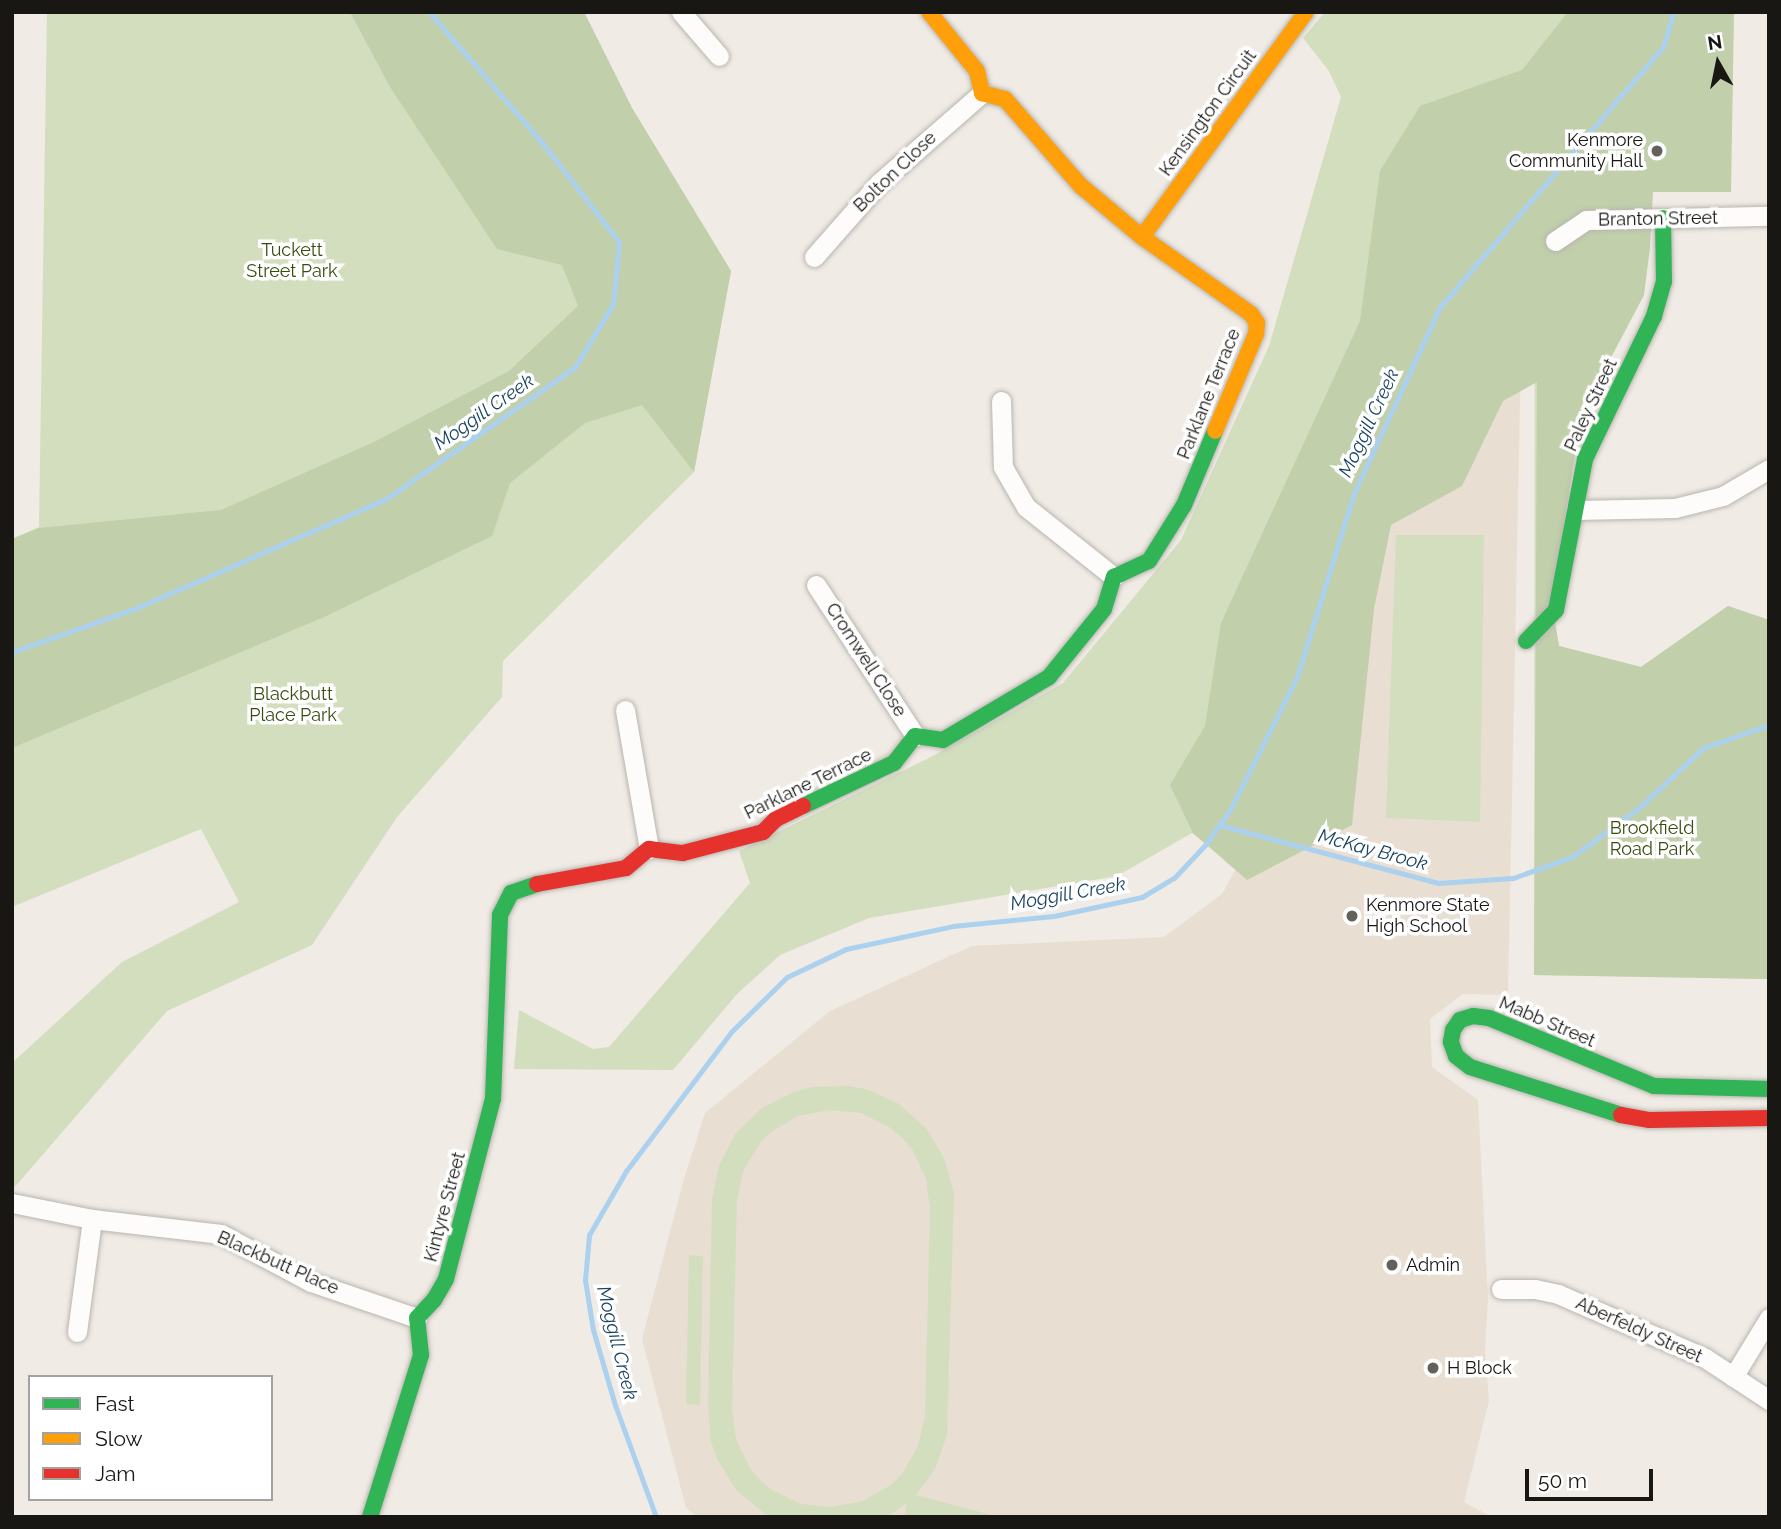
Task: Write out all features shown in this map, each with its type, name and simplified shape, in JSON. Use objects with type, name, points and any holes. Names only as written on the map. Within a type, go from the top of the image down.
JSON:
[{"type":"street","points":[[681,12],[719,56]]},
{"type":"street","points":[[929,12],[977,71],[982,93],[1005,99],[1081,186],[1142,237]]},
{"type":"street","name":"Kensington Circuit","points":[[1142,237],[1306,12]]},
{"type":"street","name":"Bolton Close","points":[[814,257],[879,183],[982,93]]},
{"type":"street","name":"Branton Street","points":[[1555,241],[1586,220],[1769,216]]},
{"type":"street","name":"Paley Street","points":[[1526,641],[1556,610],[1585,460],[1654,316],[1664,282],[1663,218]]},
{"type":"street","name":"Parklane Terrace","points":[[1114,578],[1149,561],[1184,505],[1256,334],[1257,323],[1251,314],[1142,237]]},
{"type":"street","points":[[915,736],[943,740],[1049,677],[1104,609],[1114,578],[1026,507],[1003,467],[1001,401]]},
{"type":"street","points":[[1576,510],[1675,508],[1723,496],[1769,469]]},
{"type":"street","name":"Cromwell Close","points":[[816,585],[915,736]]},
{"type":"street","points":[[625,710],[649,849]]},
{"type":"street","name":"Parklane Terrace","points":[[649,849],[683,853],[762,832],[776,819],[894,763],[915,736]]},
{"type":"street","name":"Kintyre Street","points":[[417,1318],[434,1300],[446,1279],[493,1099],[500,915],[511,892],[532,885],[626,868],[649,849]]},
{"type":"street","name":"Mabb Street","points":[[1769,1089],[1654,1086],[1489,1018],[1473,1016],[1460,1020],[1453,1030],[1451,1042],[1456,1056],[1470,1067],[1628,1117],[1650,1120],[1769,1118]]},
{"type":"street","name":"Blackbutt Place","points":[[12,1203],[92,1219],[221,1234],[311,1282],[417,1318]]},
{"type":"street","points":[[77,1332],[92,1219]]},
{"type":"street","name":"Aberfeldy Street","points":[[1501,1289],[1535,1289],[1558,1294],[1704,1358],[1769,1400]]},
{"type":"street","points":[[370,1517],[421,1354],[417,1318]]},
{"type":"street","points":[[1733,1377],[1769,1318]]},
{"type":"shaded area","name":"Kenmore State High School","points":[[1522,304],[1508,995],[1463,994],[1430,1019],[1432,1067],[1478,1100],[1488,1299],[1485,1350],[1489,1401],[1464,1502],[1492,1517],[698,1517],[686,1508],[642,1339],[683,1182],[705,1113],[830,1011],[972,946],[1164,937],[1222,894],[1322,711],[1376,494]]},
{"type":"green space","points":[[47,12],[584,12],[632,108],[731,271],[694,472],[503,661],[502,697],[397,817],[312,945],[167,1011],[13,1189],[12,1063],[122,962],[239,902],[201,829],[12,907],[12,539],[39,527]]},
{"type":"green space","points":[[350,12],[584,12],[632,108],[731,271],[694,472],[642,405],[585,423],[510,483],[492,536],[322,618],[12,748],[12,539],[39,528],[221,510],[374,442],[509,371],[578,306],[562,265],[497,249],[390,87]]},
{"type":"green space","name":"Brookfield Road Park","points":[[1325,12],[1674,12],[1663,47],[1644,295],[1581,414],[1552,604],[1559,646],[1641,667],[1728,606],[1769,620],[1769,979],[1534,975],[1535,197],[1206,844],[1192,833],[1117,876],[869,918],[780,955],[737,994],[673,1070],[514,1069],[519,1010],[593,1049],[609,1047],[750,883],[739,851],[927,759],[1063,683],[1181,540],[1269,346],[1341,97],[1329,71],[1303,38]]},
{"type":"green space","name":"Brookfield Road Park","points":[[1568,12],[1734,12],[1731,192],[1653,192],[1644,295],[1581,414],[1552,604],[1559,646],[1641,667],[1728,606],[1769,620],[1769,979],[1534,975],[1537,382],[1503,401],[1462,486],[1391,525],[1374,609],[1352,825],[1247,880],[1193,833],[1170,785],[1205,726],[1221,623],[1360,321],[1380,171],[1420,106],[1522,70]]},
{"type":"green space","points":[[1396,535],[1484,535],[1480,822],[1386,818]]},
{"type":"green space","points":[[848,1086],[866,1089],[899,1104],[926,1128],[944,1158],[954,1193],[947,1435],[935,1469],[916,1495],[999,1517],[904,1517],[907,1503],[887,1517],[769,1517],[736,1490],[717,1459],[711,1442],[708,1407],[712,1200],[719,1165],[736,1133],[762,1108],[794,1092],[812,1087]],"holes":[[[829,1110],[861,1113],[889,1127],[901,1137],[912,1149],[926,1178],[930,1209],[925,1416],[918,1446],[902,1474],[891,1485],[863,1501],[832,1507],[801,1504],[772,1490],[760,1480],[750,1468],[736,1439],[732,1408],[737,1201],[743,1171],[760,1143],[771,1132],[798,1116]]]},
{"type":"green space","points":[[689,1255],[703,1256],[700,1405],[686,1404]]},
{"type":"waterway","name":"Moggill Creek","points":[[12,652],[134,609],[386,499],[575,367],[613,304],[619,242],[544,145],[429,12]]},
{"type":"waterway","name":"Moggill Creek","points":[[656,1517],[615,1405],[593,1330],[585,1280],[589,1235],[626,1171],[731,1032],[787,977],[846,949],[953,926],[1054,916],[1142,897],[1174,878],[1206,844],[1231,808],[1297,677],[1354,493],[1440,307],[1663,47],[1674,12]]},
{"type":"waterway","name":"McKay Brook","points":[[1219,825],[1438,883],[1513,878],[1572,857],[1640,807],[1703,748],[1769,725]]},
{"type":"traffic: fast","points":[[1526,641],[1556,610],[1585,459],[1654,316],[1664,282],[1663,218]]},
{"type":"traffic: fast","points":[[803,806],[894,763],[915,736],[943,740],[1049,677],[1104,609],[1114,577],[1149,561],[1184,505],[1215,431]]},
{"type":"traffic: fast","points":[[370,1517],[421,1355],[417,1318],[434,1300],[446,1279],[493,1099],[500,915],[511,893],[537,884]]},
{"type":"traffic: fast","points":[[1621,1115],[1470,1067],[1456,1056],[1451,1042],[1453,1030],[1460,1020],[1473,1016],[1489,1018],[1654,1086],[1769,1089]]},
{"type":"traffic: slow","points":[[929,12],[977,71],[982,93],[1005,99],[1081,186],[1142,237],[1306,12]]},
{"type":"traffic: slow","points":[[1142,237],[1251,314],[1257,323],[1256,334],[1215,431]]},
{"type":"traffic: jam","points":[[537,884],[626,868],[649,849],[683,853],[763,832],[776,819],[803,806]]},
{"type":"traffic: jam","points":[[1621,1115],[1650,1120],[1769,1118]]},
{"type":"place","name":"Kenmore Community Hall","points":[[1657,151]]},
{"type":"place","name":"Kenmore State High School","points":[[1352,916]]},
{"type":"place","name":"Admin","points":[[1392,1265]]},
{"type":"place","name":"H Block","points":[[1433,1368]]},
{"type":"park label","name":"Tuckett Street Park","points":[[292,261]]},
{"type":"park label","name":"Blackbutt Place Park","points":[[293,705]]}]
